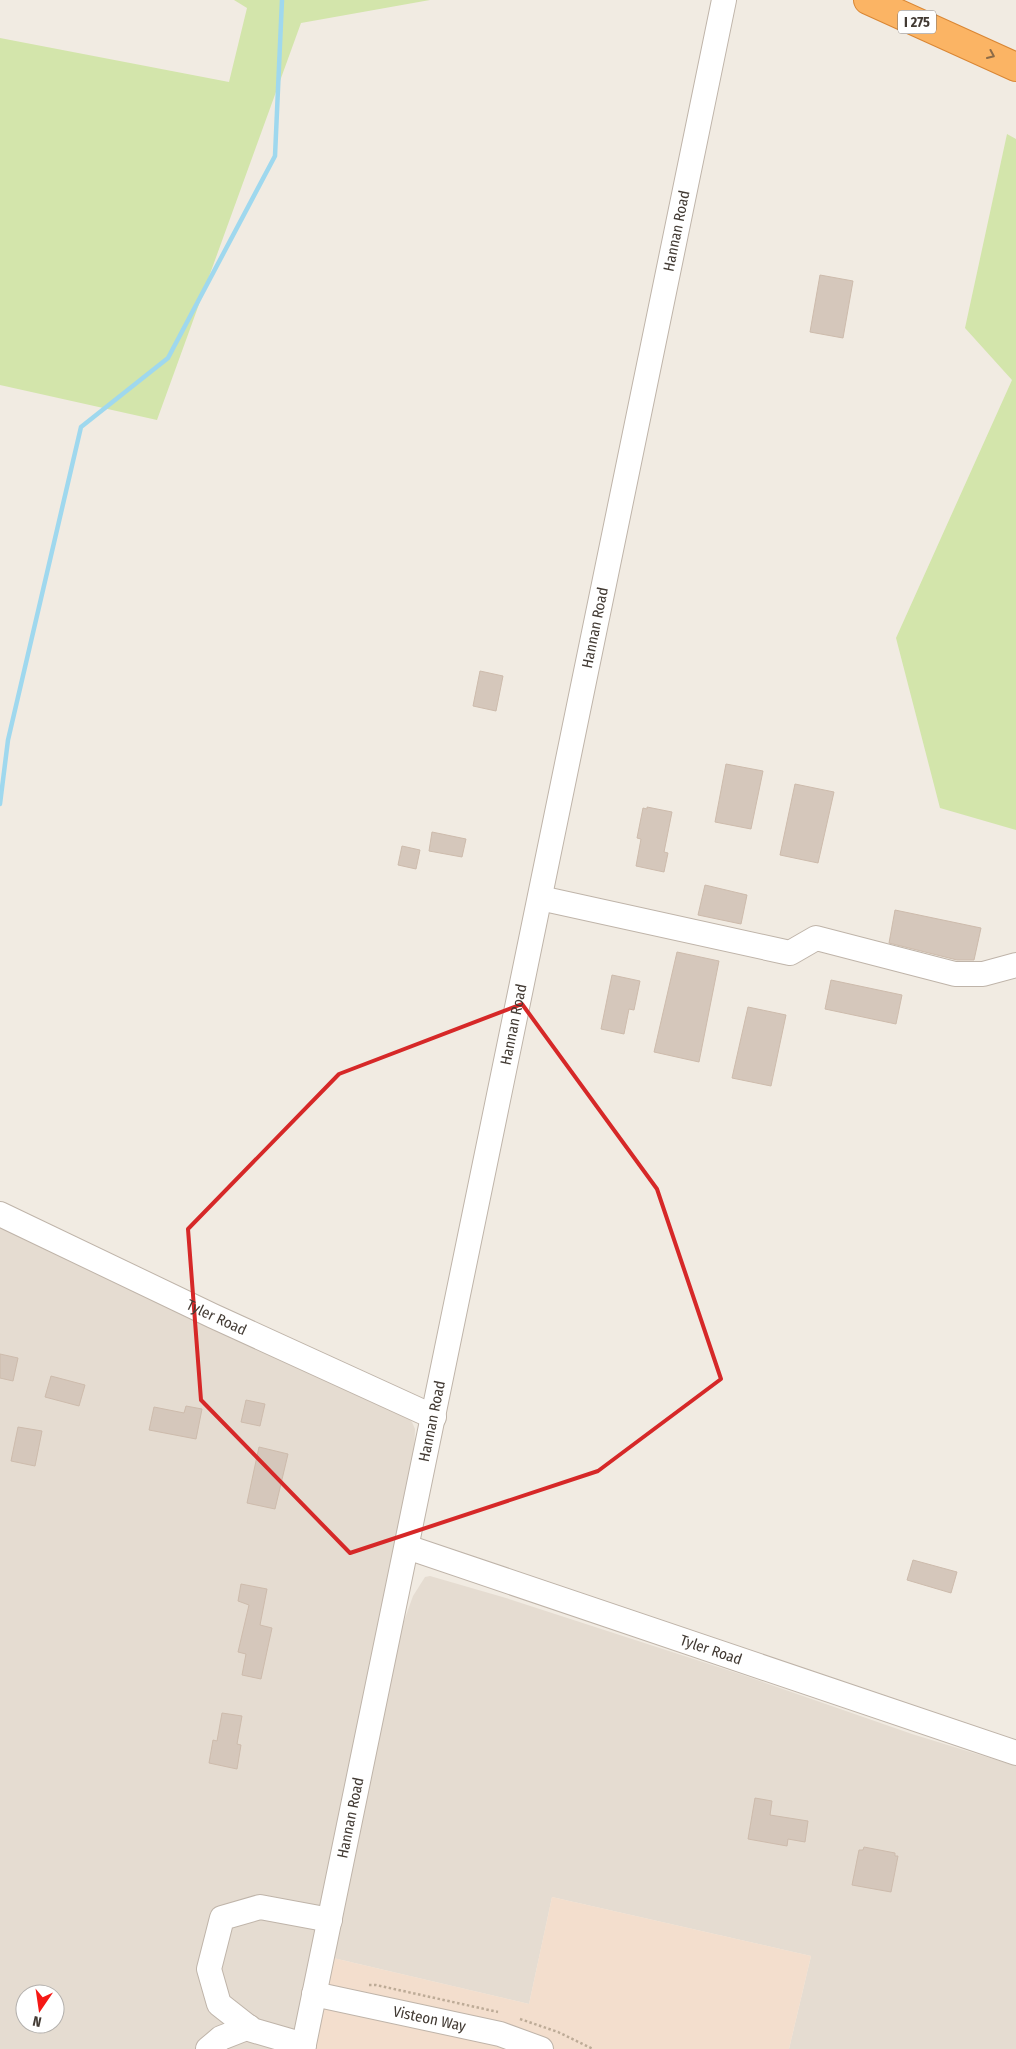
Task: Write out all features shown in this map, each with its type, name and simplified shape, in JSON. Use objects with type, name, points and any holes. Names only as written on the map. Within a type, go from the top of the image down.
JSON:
[{"type":"highway","name":"I 275","points":[[868,0],[1016,66]]},
{"type":"street","name":"Hannan Road","points":[[304,2047],[724,0]]},
{"type":"street","points":[[540,898],[790,953],[816,938],[955,974],[983,974],[1016,965]]},
{"type":"street","name":"Tyler Road","points":[[0,1214],[213,1316],[434,1417]]},
{"type":"street","name":"Tyler Road","points":[[407,1546],[1016,1753]]},
{"type":"street","points":[[304,2047],[249,2027],[219,2004],[210,1969],[222,1918],[260,1907],[330,1920]]},
{"type":"street","name":"Visteon Way","points":[[314,1994],[500,2034],[541,2049]]},
{"type":"street","points":[[208,2049],[221,2038],[249,2027]]},
{"type":"highlighted area","points":[[522,1004],[657,1189],[721,1379],[598,1471],[350,1553],[201,1400],[188,1229],[339,1074]]},
{"type":"shaded area","points":[[0,1225],[406,1416],[412,1422],[415,1429],[414,1455],[292,2049],[0,2049]]},
{"type":"shaded area","points":[[430,1576],[506,1598],[743,1675],[912,1734],[1016,1766],[1016,2049],[789,2049],[811,1956],[552,1897],[529,2004],[329,1957],[395,1646],[413,1596],[425,1577]]},
{"type":"shaded area","points":[[552,1897],[811,1956],[789,2049],[310,2049],[329,1957],[529,2004]]},
{"type":"green space","points":[[234,0],[430,0],[301,23],[157,420],[0,385],[0,38],[229,82],[247,8]]},
{"type":"green space","points":[[1007,134],[1016,139],[1016,830],[940,808],[896,638],[1012,380],[965,328]]},
{"type":"building","points":[[820,275],[853,281],[843,338],[810,332]]},
{"type":"building","points":[[480,671],[503,676],[496,711],[473,706]]},
{"type":"building","points":[[726,764],[763,771],[751,829],[715,822]]},
{"type":"building","points":[[795,784],[834,792],[818,863],[780,855]]},
{"type":"building","points":[[647,807],[672,812],[664,852],[668,853],[664,872],[636,866],[641,839],[637,838],[643,808],[647,809]]},
{"type":"building","points":[[432,832],[466,839],[462,857],[429,851]]},
{"type":"building","points":[[402,846],[420,850],[416,869],[398,865]]},
{"type":"building","points":[[705,885],[747,895],[741,924],[698,915]]},
{"type":"building","points":[[895,910],[981,928],[974,960],[957,960],[889,943]]},
{"type":"building","points":[[677,952],[719,961],[699,1062],[654,1052]]},
{"type":"building","points":[[612,975],[640,981],[634,1010],[629,1009],[624,1034],[601,1029]]},
{"type":"building","points":[[831,980],[902,995],[896,1024],[825,1009]]},
{"type":"building","points":[[748,1007],[786,1015],[771,1086],[732,1078]]},
{"type":"building","points":[[0,1354],[18,1358],[13,1381],[0,1378]]},
{"type":"building","points":[[51,1376],[85,1385],[79,1406],[45,1397]]},
{"type":"building","points":[[246,1400],[265,1404],[260,1426],[241,1422]]},
{"type":"building","points":[[186,1406],[202,1409],[196,1439],[149,1430],[154,1407],[184,1413]]},
{"type":"building","points":[[18,1427],[42,1431],[35,1466],[11,1461]]},
{"type":"building","points":[[259,1447],[288,1454],[275,1509],[247,1503]]},
{"type":"building","points":[[913,1560],[957,1572],[951,1593],[907,1580]]},
{"type":"building","points":[[241,1584],[267,1589],[260,1625],[272,1628],[261,1679],[242,1675],[246,1654],[238,1652],[249,1605],[238,1601]]},
{"type":"building","points":[[222,1713],[242,1716],[237,1744],[241,1745],[237,1769],[209,1763],[213,1740],[217,1741]]},
{"type":"building","points":[[755,1798],[772,1801],[770,1815],[808,1821],[805,1842],[788,1839],[787,1846],[748,1839]]},
{"type":"building","points":[[864,1847],[895,1853],[895,1856],[898,1856],[891,1892],[852,1885],[859,1850],[863,1850]]},
{"type":"waterway","points":[[0,804],[8,740],[81,427],[168,358],[275,156],[282,0]]}]
